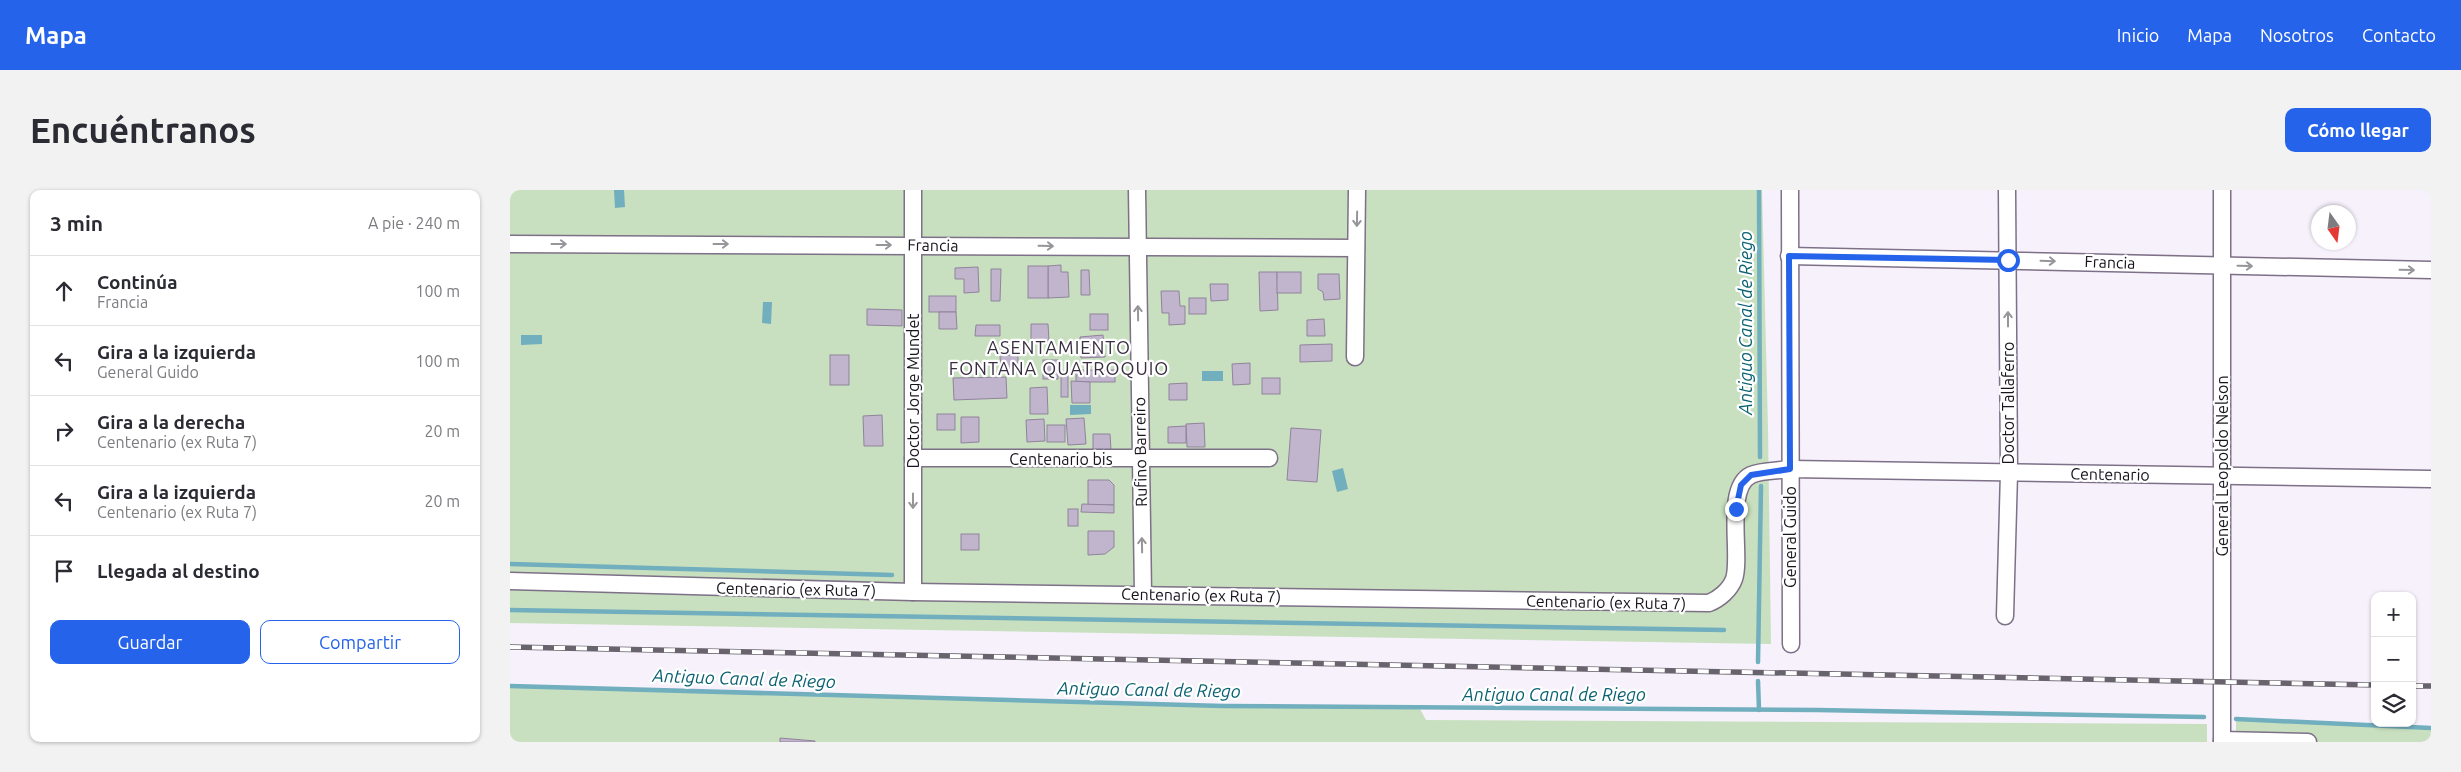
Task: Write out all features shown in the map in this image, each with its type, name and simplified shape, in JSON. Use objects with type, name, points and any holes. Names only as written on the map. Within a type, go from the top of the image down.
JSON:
[{"type":"street","name":"Doctor Jorge Mundet","points":[[913,190],[913,592]]},
{"type":"street","name":"Rufino Barreiro","points":[[1137,190],[1143,594]]},
{"type":"street","points":[[1355,357],[1357,190]]},
{"type":"street","name":"General Guido","points":[[1790,190],[1791,644]]},
{"type":"street","name":"Doctor Tallaferro","points":[[2005,616],[2009,473],[2007,190]]},
{"type":"street","name":"General Leopoldo Nelson","points":[[2222,190],[2222,741]]},
{"type":"street","name":"Francia","points":[[510,244],[1356,248]]},
{"type":"street","name":"Francia","points":[[1789,256],[2431,270]]},
{"type":"street","name":"Centenario bis","points":[[913,458],[1268,458]]},
{"type":"street","name":"Centenario","points":[[1790,469],[2223,477],[2431,478]]},
{"type":"street","name":"Centenario (ex Ruta 7)","points":[[510,581],[913,592],[1710,603],[1717,600],[1734,578],[1736,509],[1741,485],[1751,475],[1790,469]]},
{"type":"street","points":[[2222,741],[2308,742]]},
{"type":"green space","points":[[510,190],[1762,190],[1771,644],[510,623]]},
{"type":"green space","points":[[510,686],[1223,706],[1419,707],[1426,720],[2207,724],[2207,742],[510,742]]},
{"type":"green space","points":[[2236,719],[2371,725],[2371,727],[2431,727],[2431,742],[2236,742]]},
{"type":"water","points":[[614,190],[624,190],[625,207],[615,208]]},
{"type":"water","points":[[763,302],[772,302],[771,324],[762,323]]},
{"type":"water","points":[[521,335],[542,335],[542,344],[521,345]]},
{"type":"water","points":[[1202,371],[1223,371],[1223,381],[1202,381]]},
{"type":"water","points":[[1070,405],[1091,405],[1091,414],[1070,415]]},
{"type":"water","points":[[1343,468],[1348,489],[1337,492],[1332,471]]},
{"type":"building","points":[[1061,265],[1061,272],[1068,272],[1069,297],[1048,298],[1048,266]]},
{"type":"building","points":[[1028,266],[1048,266],[1048,298],[1028,298]]},
{"type":"building","points":[[978,267],[979,292],[964,293],[964,279],[955,279],[955,268]]},
{"type":"building","points":[[991,269],[1001,269],[1000,301],[991,301]]},
{"type":"building","points":[[1081,270],[1089,270],[1090,295],[1081,295]]},
{"type":"building","points":[[1259,272],[1277,272],[1278,310],[1260,311]]},
{"type":"building","points":[[1277,272],[1301,272],[1301,293],[1277,293]]},
{"type":"building","points":[[1318,274],[1339,274],[1340,299],[1324,300],[1323,292],[1318,289]]},
{"type":"building","points":[[1210,284],[1228,284],[1228,300],[1211,301]]},
{"type":"building","points":[[1161,291],[1179,291],[1180,306],[1185,306],[1185,324],[1169,325],[1169,313],[1162,313]]},
{"type":"building","points":[[929,296],[956,296],[956,312],[929,312]]},
{"type":"building","points":[[1189,298],[1206,298],[1206,314],[1189,314]]},
{"type":"building","points":[[867,309],[902,310],[902,326],[867,325]]},
{"type":"building","points":[[939,312],[956,312],[957,329],[939,329]]},
{"type":"building","points":[[1090,314],[1108,314],[1108,330],[1090,330]]},
{"type":"building","points":[[1324,319],[1325,336],[1307,336],[1307,320]]},
{"type":"building","points":[[1031,324],[1048,324],[1049,341],[1031,341]]},
{"type":"building","points":[[976,325],[1000,325],[1000,336],[975,336]]},
{"type":"building","points":[[1103,335],[1105,357],[1081,358],[1080,337]]},
{"type":"building","points":[[1332,344],[1332,361],[1300,362],[1300,345]]},
{"type":"building","points":[[830,355],[849,355],[849,385],[830,385]]},
{"type":"building","points":[[1000,355],[1018,355],[1018,371],[1001,372]]},
{"type":"building","points":[[1043,360],[1058,360],[1058,379],[1043,379]]},
{"type":"building","points":[[1250,363],[1250,384],[1233,385],[1232,364]]},
{"type":"building","points":[[1076,370],[1115,370],[1115,382],[1076,382]]},
{"type":"building","points":[[1061,374],[1068,374],[1068,397],[1061,397]]},
{"type":"building","points":[[1006,377],[1007,398],[954,400],[953,378]]},
{"type":"building","points":[[1262,378],[1280,378],[1280,394],[1262,394]]},
{"type":"building","points":[[1071,381],[1090,382],[1090,403],[1072,403]]},
{"type":"building","points":[[1187,383],[1187,400],[1169,400],[1169,384]]},
{"type":"building","points":[[1047,387],[1048,414],[1030,414],[1030,388]]},
{"type":"building","points":[[937,414],[955,414],[955,430],[937,430]]},
{"type":"building","points":[[882,415],[883,446],[864,446],[863,416]]},
{"type":"building","points":[[961,417],[979,417],[979,442],[961,443]]},
{"type":"building","points":[[1084,418],[1086,444],[1068,445],[1066,419]]},
{"type":"building","points":[[1044,419],[1045,441],[1027,442],[1026,420]]},
{"type":"building","points":[[1204,423],[1205,447],[1187,447],[1186,424]]},
{"type":"building","points":[[1047,425],[1065,425],[1065,442],[1047,442]]},
{"type":"building","points":[[1186,426],[1186,443],[1168,443],[1168,427]]},
{"type":"building","points":[[1291,428],[1321,430],[1317,482],[1287,480]]},
{"type":"building","points":[[1093,434],[1110,434],[1111,450],[1093,450]]},
{"type":"building","points":[[1088,480],[1109,480],[1114,485],[1114,505],[1088,505]]},
{"type":"building","points":[[1082,504],[1114,505],[1114,513],[1081,512]]},
{"type":"building","points":[[1068,509],[1078,509],[1078,526],[1068,526]]},
{"type":"building","points":[[1088,531],[1114,531],[1114,547],[1105,554],[1088,555]]},
{"type":"building","points":[[961,534],[979,534],[979,550],[961,550]]},
{"type":"building","points":[[780,738],[815,741],[815,742],[780,742]]},
{"type":"waterway","name":"Antiguo Canal de Riego","points":[[1759,190],[1760,457]]},
{"type":"waterway","name":"Antiguo Canal de Riego","points":[[1758,662],[1761,486]]},
{"type":"waterway","points":[[510,564],[892,575]]},
{"type":"waterway","points":[[510,610],[1724,630]]},
{"type":"waterway","name":"Antiguo Canal de Riego","points":[[1758,681],[1759,710]]},
{"type":"waterway","name":"Antiguo Canal de Riego","points":[[510,686],[1223,706],[1817,710],[2204,717]]},
{"type":"waterway","points":[[2236,719],[2431,728]]},
{"type":"railway","points":[[510,647],[2371,685]]},
{"type":"railway","points":[[2416,686],[2431,686]]},
{"type":"district","name":"ASENTAMIENTO FONTANA QUATROQUIO","points":[[1059,358]]},
{"type":"route","points":[[1736,509],[1741,485],[1751,475],[1790,469],[1789,256],[2008,260]]}]
